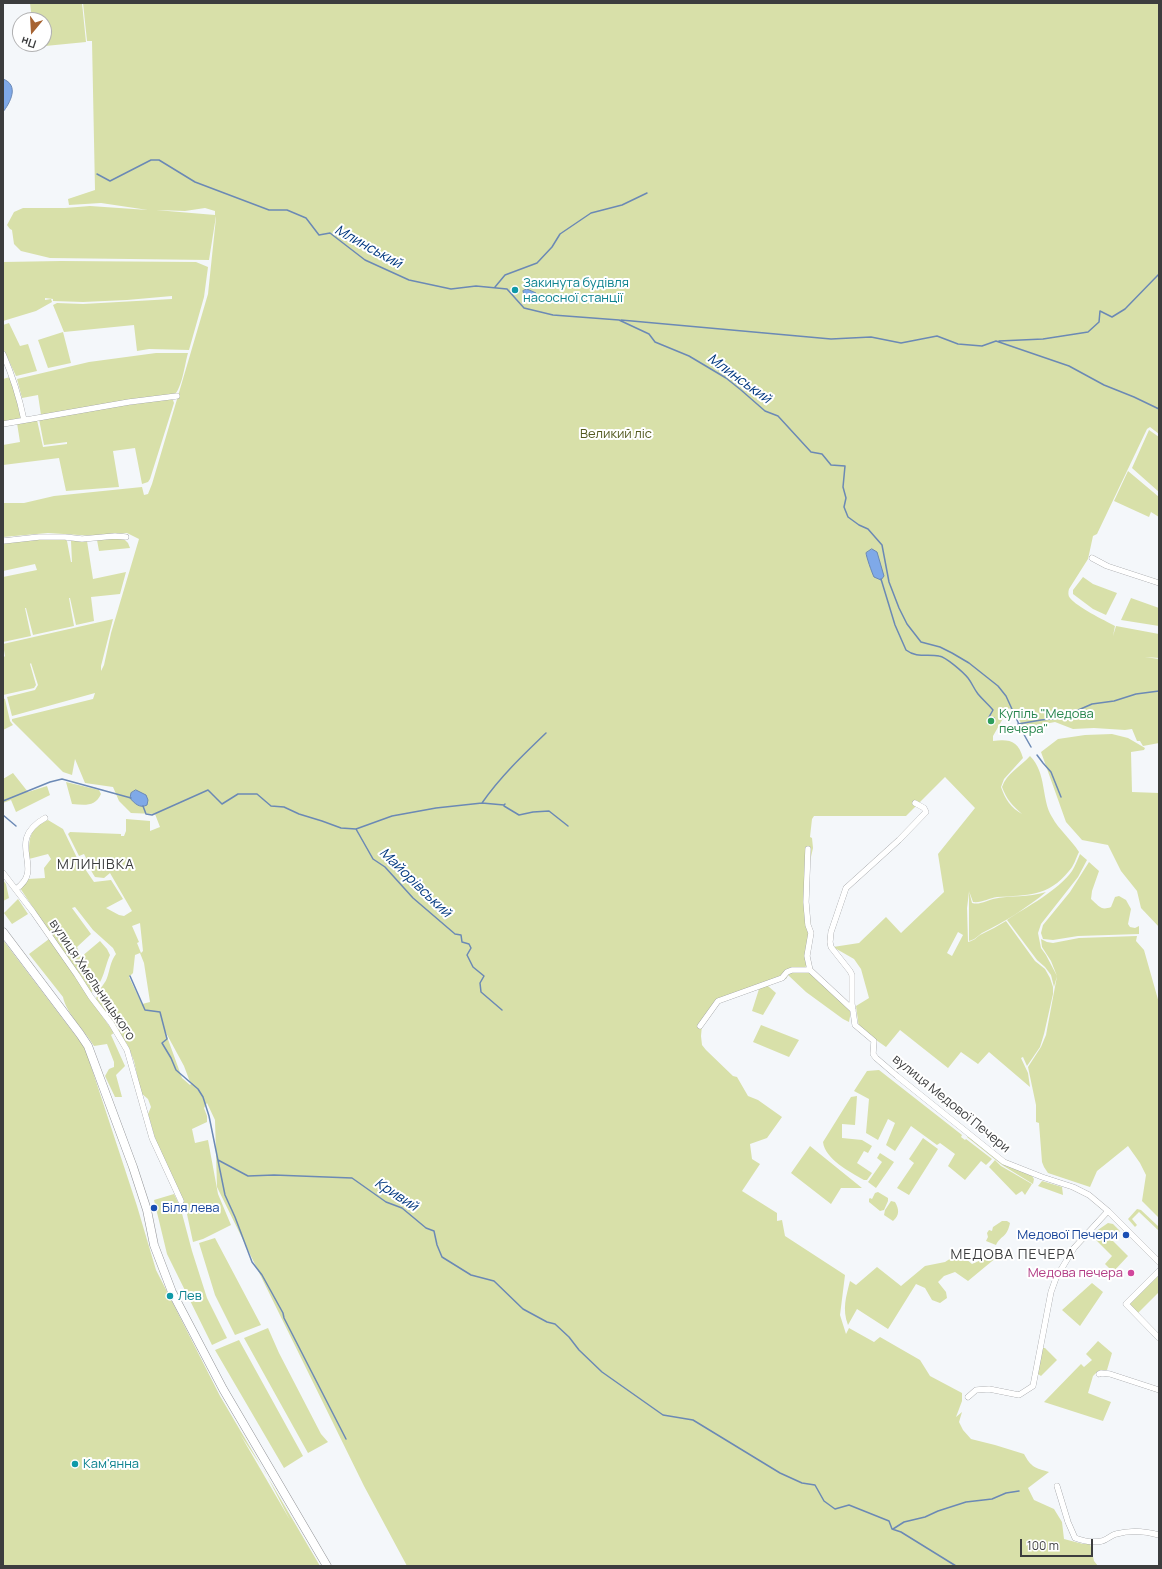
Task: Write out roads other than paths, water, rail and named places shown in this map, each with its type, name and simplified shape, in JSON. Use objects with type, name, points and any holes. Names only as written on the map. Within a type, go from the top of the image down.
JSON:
[{"type":"main road","points":[[3,932],[88,1046],[133,1167],[147,1210],[158,1257],[172,1292],[223,1389],[327,1566]]},
{"type":"street","points":[[3,354],[14,378],[24,420]]},
{"type":"street","points":[[3,424],[129,402],[177,396]]},
{"type":"street","points":[[3,540],[39,537],[65,537],[82,540],[115,536],[126,537]]},
{"type":"street","points":[[1092,558],[1108,566],[1159,583]]},
{"type":"street","name":"вулиця Медової Печери","points":[[915,803],[924,808],[926,812],[899,840],[846,888],[831,932],[831,946],[852,975],[855,1025],[874,1041],[873,1054],[876,1058],[896,1076],[1004,1162],[1078,1189],[1089,1195],[1108,1211],[1159,1262]]},
{"type":"street","points":[[16,889],[22,884],[27,876],[28,867],[26,837],[33,827],[45,818]]},
{"type":"street","points":[[700,1026],[718,1001],[782,978],[789,971],[797,969],[810,970],[807,958],[811,933],[808,924],[806,902],[808,849]]},
{"type":"street","name":"вулиця Хмельницького","points":[[3,873],[16,889],[111,1023],[127,1050],[152,1138],[181,1201]]},
{"type":"street","name":"вулиця Медової Печери","points":[[810,970],[853,1010]]},
{"type":"street","points":[[968,1397],[976,1390],[989,1389],[1019,1395],[1033,1386],[1050,1292],[1056,1278],[1074,1248],[1108,1211]]},
{"type":"street","points":[[1159,1271],[1126,1304],[1159,1338]]},
{"type":"street","points":[[1099,1374],[1110,1374],[1159,1390]]},
{"type":"street","points":[[1057,1486],[1068,1522],[1075,1538],[1085,1541],[1103,1541],[1115,1534],[1128,1531],[1159,1535]]},
{"type":"water","points":[[3,79],[11,85],[12,94],[11,99],[3,112]]},
{"type":"water","points":[[527,289],[536,293],[535,297],[531,298],[524,295],[523,291]]},
{"type":"water","points":[[872,549],[877,552],[884,576],[881,580],[874,577],[867,557],[866,553]]},
{"type":"water","points":[[136,790],[146,795],[148,800],[147,805],[140,806],[130,798],[131,793]]},
{"type":"waterway","name":"Млинський","points":[[97,174],[110,181],[151,160],[159,160],[195,182],[269,210],[287,210],[306,218],[319,235],[330,233],[365,260],[409,280],[451,289],[476,286],[507,289],[524,308],[553,315],[619,320],[649,334],[655,342],[689,356],[726,378],[765,411],[778,416],[811,452],[822,454],[831,465],[845,466],[843,487],[846,498],[844,507],[848,517],[859,525],[868,529],[882,545],[889,582],[907,624],[921,642],[940,647],[952,653],[969,663],[998,686],[1006,696],[1031,747]]},
{"type":"waterway","points":[[495,287],[505,275],[537,263],[552,247],[560,234],[591,213],[622,205],[647,193]]},
{"type":"waterway","points":[[999,341],[1043,339],[1088,332],[1099,322],[1100,311],[1112,317],[1125,309],[1159,274]]},
{"type":"waterway","points":[[621,320],[831,339],[871,337],[901,343],[937,336],[958,344],[982,346],[996,341],[1069,366],[1104,385],[1159,409]]},
{"type":"waterway","name":"Млинський","points":[[881,579],[895,625],[906,650],[918,655],[935,655],[942,657],[958,669],[968,678],[978,694],[993,710],[989,717],[989,724]]},
{"type":"waterway","points":[[1018,724],[1060,718],[1092,704],[1114,701],[1136,694],[1159,691]]},
{"type":"waterway","points":[[989,718],[994,718],[991,721]]},
{"type":"waterway","points":[[482,803],[504,775],[546,733]]},
{"type":"waterway","name":"Млинський","points":[[1037,755],[1051,772],[1061,797]]},
{"type":"waterway","name":"Майорівський","points":[[3,801],[50,782],[62,779],[131,798]]},
{"type":"waterway","name":"Майорівський","points":[[143,806],[146,814],[152,815],[208,790],[222,804],[238,794],[257,794],[271,806],[284,807],[299,814],[341,828],[356,829],[373,859],[385,867],[413,898],[455,934]]},
{"type":"waterway","points":[[356,829],[392,816],[436,808],[482,803],[505,804]]},
{"type":"waterway","points":[[504,806],[519,815],[549,811],[568,826]]},
{"type":"waterway","points":[[3,815],[16,826]]},
{"type":"waterway","points":[[455,934],[461,935],[462,942],[469,944],[471,948],[467,955],[473,967],[484,976],[480,983],[481,992],[502,1010]]},
{"type":"waterway","points":[[130,976],[145,1010],[160,1012],[167,1039],[162,1043],[176,1070],[198,1089],[203,1097],[209,1116],[225,1195],[252,1262],[262,1275],[283,1313],[284,1318],[346,1439]]},
{"type":"waterway","name":"Кривий","points":[[218,1160],[248,1176],[274,1175],[352,1178],[386,1202],[402,1208],[426,1228],[434,1231],[437,1245],[442,1257],[471,1275],[494,1281],[523,1309],[547,1322],[555,1324],[602,1372],[663,1415],[693,1420],[780,1473],[802,1483],[815,1485],[824,1501],[835,1509],[849,1505],[889,1521],[892,1529],[901,1532],[956,1566]]},
{"type":"waterway","points":[[893,1529],[904,1522],[925,1517],[966,1502],[992,1499],[1006,1493],[1019,1491]]},
{"type":"place","name":"Закинута будівля насосної станції","points":[[515,290]]},
{"type":"place","name":"Купіль \"Медова печера\"","points":[[991,721]]},
{"type":"place","name":"Бiля лева","points":[[154,1208]]},
{"type":"place","name":"Медової Печери","points":[[1126,1235]]},
{"type":"place","name":"Медова печера","points":[[1131,1273]]},
{"type":"place","name":"Лев","points":[[170,1296]]},
{"type":"place","name":"Кам'янна","points":[[75,1464]]},
{"type":"district","name":"МЛИНІВКА","points":[[96,865]]},
{"type":"district","name":"МЕДОВА ПЕЧЕРА","points":[[1013,1255]]},
{"type":"park label","name":"Великий ліс","points":[[616,434]]}]
